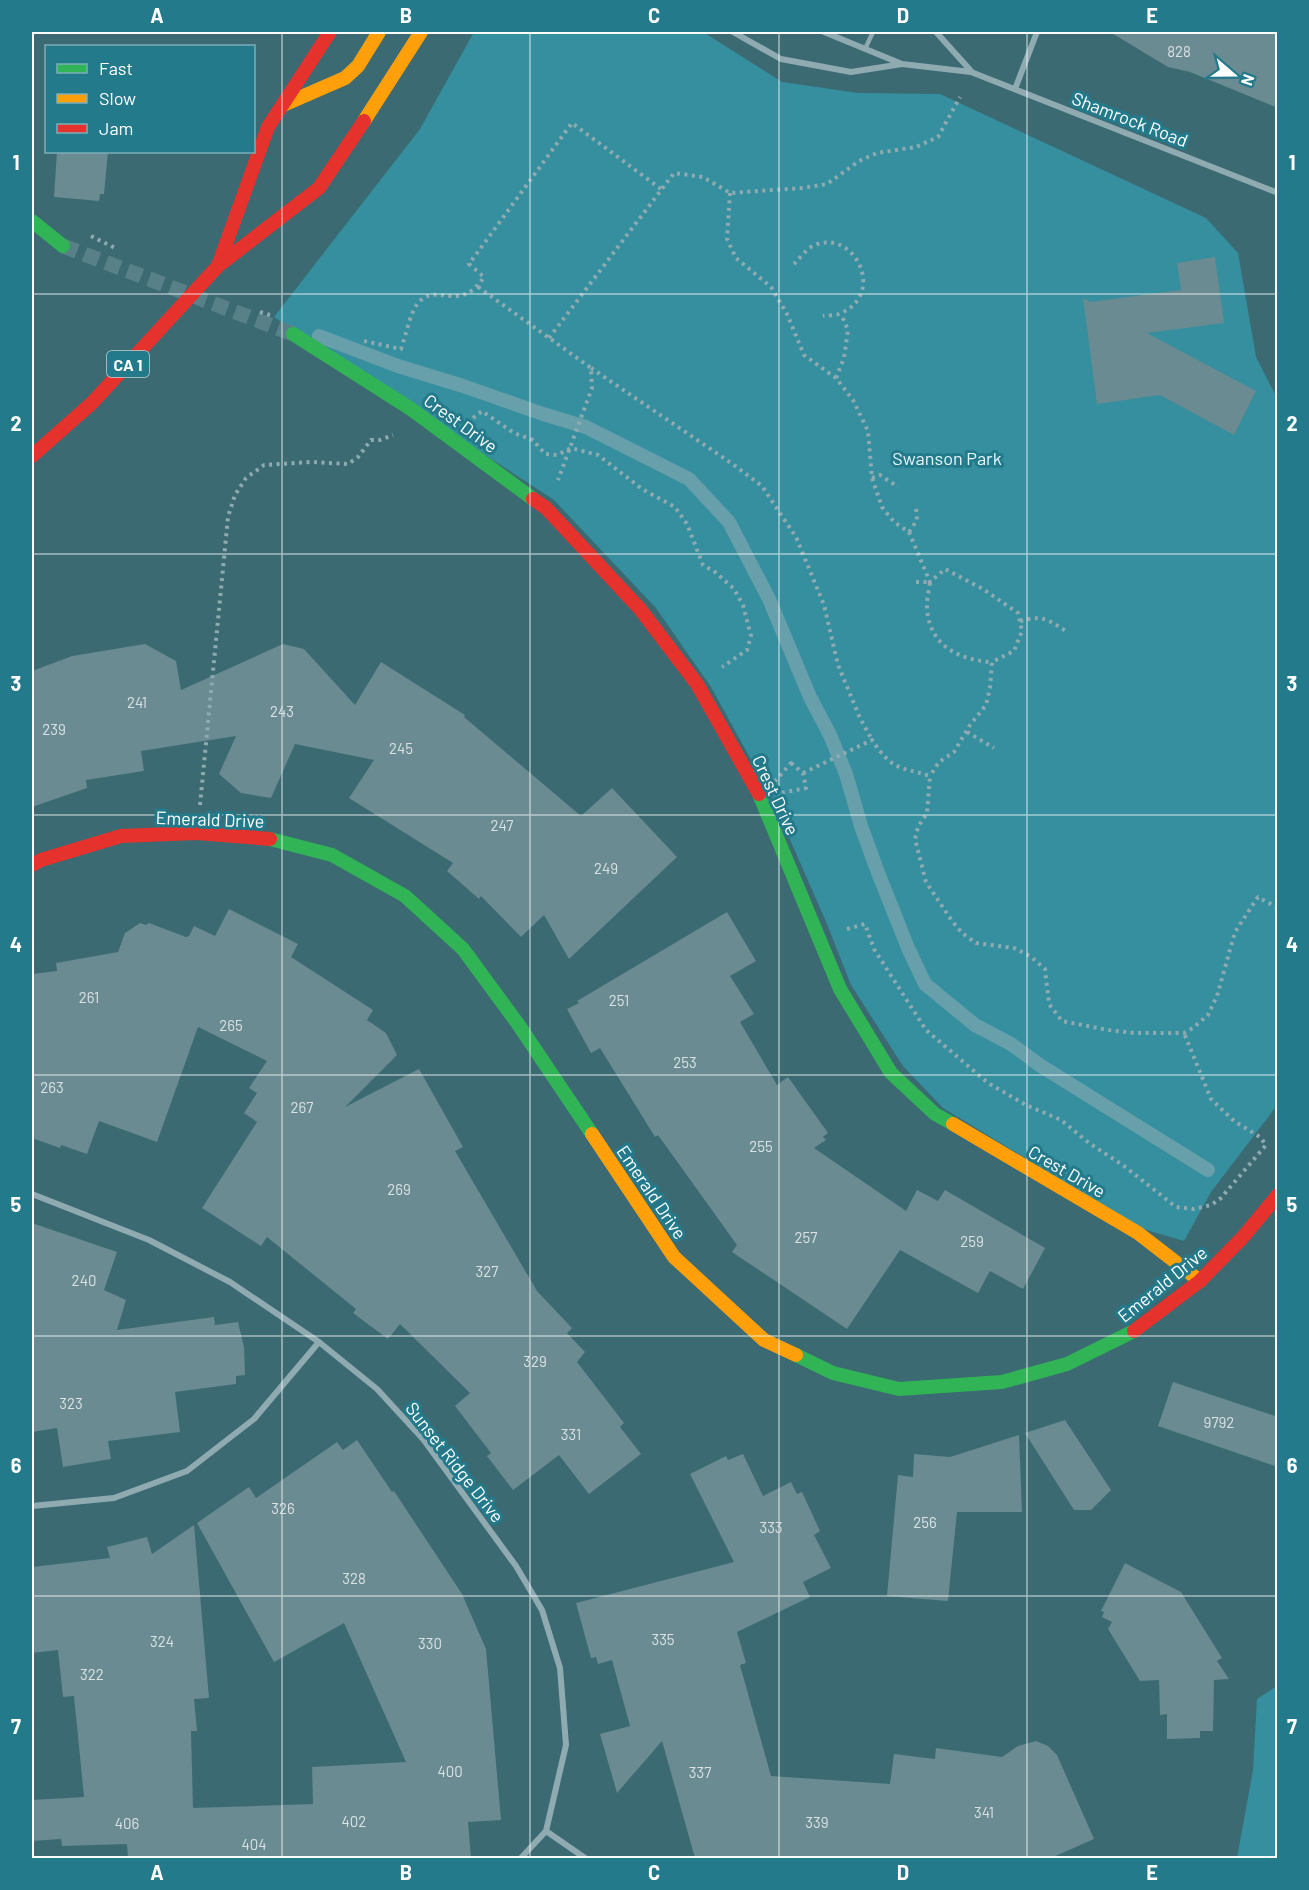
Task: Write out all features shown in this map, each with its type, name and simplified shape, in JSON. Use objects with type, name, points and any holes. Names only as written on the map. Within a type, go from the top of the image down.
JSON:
[{"type":"main road","name":"CA 1","points":[[218,266],[268,127],[330,32]]},
{"type":"main road","points":[[283,105],[345,78],[358,66],[379,32]]},
{"type":"main road","name":"CA 1","points":[[32,456],[92,403],[218,266],[319,188],[421,32]]},
{"type":"main road","points":[[32,221],[63,246]]},
{"type":"main road","name":"Crest Drive","points":[[293,334],[411,409],[546,508],[640,609],[697,684],[761,797],[840,989],[891,1073],[935,1114],[1138,1233],[1200,1281]]},
{"type":"main road","name":"Emerald Drive","points":[[32,865],[41,860],[122,836],[197,833],[267,838],[332,855],[405,896],[463,949],[518,1024],[674,1257],[764,1340],[833,1373],[899,1389],[1002,1382],[1067,1364],[1128,1335],[1200,1281],[1243,1237],[1278,1195]]},
{"type":"street","name":"Shamrock Road","points":[[733,32],[781,59],[851,72],[902,64]]},
{"type":"street","name":"Shamrock Road","points":[[824,32],[902,64],[971,72],[1278,193]]},
{"type":"street","name":"Shamrock Road","points":[[936,32],[971,72]]},
{"type":"street","points":[[1015,89],[1037,32]]},
{"type":"street","name":"Sunset Ridge Drive","points":[[32,1194],[149,1240],[230,1282],[319,1342],[377,1389],[423,1439],[516,1566],[542,1610],[560,1668],[566,1745],[546,1831],[521,1858]]},
{"type":"street","points":[[32,1506],[114,1498],[187,1471],[254,1419],[319,1342]]},
{"type":"street","points":[[546,1831],[585,1858]]},
{"type":"lane","points":[[865,49],[873,32]]},
{"type":"path","points":[[549,338],[674,173],[703,177],[730,193],[803,189],[827,184],[859,161],[877,153],[916,147],[938,137],[955,108],[971,72]]},
{"type":"path","points":[[376,343],[401,349],[412,312],[421,300],[431,296],[458,297],[478,287],[484,277],[469,264],[572,123],[662,189]]},
{"type":"path","points":[[730,193],[727,239],[736,258],[771,287],[787,314],[804,355],[836,378],[853,400],[868,431],[872,478],[882,507],[894,522],[909,532],[930,582],[927,605],[930,624],[938,639],[955,653],[973,661],[992,662],[1014,651],[1022,631],[1020,621],[1018,613],[1004,602],[945,569],[930,582],[916,582]]},
{"type":"path","points":[[794,264],[810,248],[830,243],[848,249],[861,264],[865,284],[857,302],[841,314],[823,316]]},
{"type":"path","points":[[478,287],[762,486],[796,537],[824,605],[838,665],[860,718],[872,740],[882,755],[896,768],[930,776]]},
{"type":"path","points":[[836,378],[844,358],[848,330],[841,314]]},
{"type":"path","points":[[546,508],[571,448],[592,388],[591,368]]},
{"type":"path","points":[[197,833],[228,517],[235,495],[246,478],[264,465],[311,462],[348,464],[358,457],[371,440],[380,440],[399,431],[411,409]]},
{"type":"path","points":[[470,420],[482,411],[514,433],[533,440],[545,454],[557,455],[571,448],[598,455],[642,489],[675,507],[687,524],[703,565],[715,572],[734,589],[743,605],[751,636],[747,650],[697,684]]},
{"type":"path","points":[[872,478],[880,476],[898,487]]},
{"type":"path","points":[[909,532],[917,520],[916,507]]},
{"type":"path","points":[[1020,621],[1037,617],[1047,619],[1066,631]]},
{"type":"path","points":[[992,662],[986,705],[954,752],[939,762],[930,776],[927,813],[918,827],[915,840],[926,882],[952,921],[962,933],[976,943],[1014,948],[1030,956],[1045,969],[1049,1004],[1062,1021],[1125,1032],[1184,1033],[1208,1015],[1235,932],[1258,897],[1278,908]]},
{"type":"path","points":[[967,732],[994,748]]},
{"type":"path","points":[[803,773],[872,740]]},
{"type":"path","points":[[817,937],[865,924],[874,949],[927,1030],[949,1050],[988,1083],[1026,1105],[1061,1120],[1176,1207],[1194,1209],[1211,1205],[1221,1198],[1266,1145],[1260,1137],[1234,1121],[1211,1099],[1184,1033]]},
{"type":"green space","name":"Swanson Park","points":[[474,32],[703,32],[782,82],[858,93],[940,94],[1206,218],[1238,253],[1256,357],[1277,398],[1278,1104],[1211,1192],[1184,1241],[1140,1228],[943,1108],[903,1066],[851,985],[770,794],[711,687],[656,608],[554,500],[274,317],[420,129]]},
{"type":"green space","points":[[1277,1686],[1277,1858],[1237,1858],[1253,1770],[1257,1699]]},
{"type":"building","points":[[1110,32],[1278,32],[1278,108],[1190,72],[1168,67]]},
{"type":"building","points":[[57,153],[108,153],[104,194],[100,194],[99,201],[54,197]]},
{"type":"building","points":[[1215,257],[1224,323],[1147,333],[1256,391],[1234,435],[1160,395],[1097,404],[1083,298],[1090,302],[1181,290],[1177,263]]},
{"type":"building","points":[[145,644],[176,661],[181,690],[283,644],[304,649],[355,705],[381,662],[465,715],[464,717],[581,816],[612,788],[677,857],[569,959],[544,915],[521,937],[481,896],[479,899],[447,871],[453,863],[349,798],[374,760],[295,744],[271,798],[241,793],[219,774],[236,736],[141,751],[144,771],[86,780],[87,788],[32,807],[32,671],[72,656]]},
{"type":"building","points":[[229,909],[298,944],[291,957],[373,1010],[367,1020],[386,1033],[397,1055],[345,1107],[419,1069],[463,1147],[455,1151],[537,1291],[572,1328],[567,1333],[585,1352],[577,1362],[624,1423],[620,1427],[641,1454],[589,1494],[559,1455],[513,1490],[487,1456],[491,1453],[455,1406],[470,1393],[400,1324],[388,1339],[353,1313],[356,1309],[267,1237],[261,1246],[202,1208],[257,1122],[244,1113],[257,1093],[249,1088],[267,1061],[198,1027],[157,1142],[99,1121],[87,1154],[32,1138],[32,974],[57,971],[56,963],[118,952],[125,933],[140,923],[146,925],[149,923],[186,937],[189,936],[194,926],[215,936]]},
{"type":"building","points":[[727,912],[756,961],[730,976],[754,1014],[740,1022],[777,1085],[788,1077],[828,1133],[823,1137],[826,1140],[814,1148],[906,1211],[917,1190],[938,1201],[945,1190],[1045,1248],[1023,1289],[990,1271],[978,1293],[900,1250],[847,1329],[732,1252],[737,1245],[658,1135],[655,1137],[600,1048],[591,1053],[567,1009]]},
{"type":"building","points":[[32,1223],[117,1252],[104,1290],[126,1300],[117,1330],[214,1317],[215,1325],[238,1322],[244,1347],[245,1375],[236,1376],[236,1384],[175,1392],[180,1432],[108,1441],[111,1459],[63,1467],[57,1428],[32,1432]]},
{"type":"building","points":[[1173,1382],[1278,1417],[1278,1467],[1158,1426]]},
{"type":"building","points":[[1065,1420],[1111,1490],[1091,1510],[1074,1510],[1025,1433]]},
{"type":"building","points":[[1019,1435],[1022,1512],[957,1512],[948,1601],[887,1596],[898,1475],[913,1477],[914,1454],[950,1457]]},
{"type":"building","points":[[357,1440],[392,1492],[394,1491],[462,1594],[486,1649],[501,1820],[468,1822],[471,1858],[128,1858],[127,1844],[62,1846],[61,1839],[32,1841],[32,1800],[84,1797],[74,1696],[63,1697],[58,1650],[32,1653],[32,1567],[110,1558],[107,1547],[147,1537],[152,1554],[194,1525],[209,1698],[194,1699],[197,1731],[191,1731],[193,1808],[313,1804],[312,1767],[406,1762],[344,1623],[274,1662],[197,1523],[249,1487],[256,1498],[337,1442],[343,1450]]},
{"type":"building","points":[[743,1454],[763,1496],[791,1482],[797,1494],[802,1492],[820,1531],[814,1535],[831,1568],[803,1582],[810,1597],[737,1632],[746,1663],[740,1665],[771,1776],[890,1784],[894,1754],[935,1759],[936,1748],[1002,1757],[1018,1746],[1036,1741],[1048,1746],[1057,1755],[1094,1839],[1051,1858],[695,1858],[662,1741],[617,1793],[600,1734],[630,1726],[612,1660],[598,1664],[596,1657],[591,1658],[576,1603],[734,1562],[690,1474],[726,1456],[728,1460]]},
{"type":"building","points":[[1125,1563],[1181,1592],[1222,1658],[1217,1661],[1229,1679],[1214,1680],[1213,1731],[1200,1731],[1200,1738],[1167,1739],[1167,1714],[1160,1715],[1159,1680],[1140,1681],[1108,1629],[1112,1622],[1102,1617],[1104,1612],[1101,1611]]},
{"type":"waterway","points":[[319,336],[398,366],[586,427],[689,479],[729,522],[769,599],[810,697],[830,735],[846,774],[877,870],[925,984],[975,1025],[1011,1044],[1041,1066],[1208,1170]]},
{"type":"tunnel","points":[[63,246],[293,334]]},
{"type":"traffic: fast","points":[[32,221],[63,246]]},
{"type":"traffic: fast","points":[[293,334],[411,409],[533,499]]},
{"type":"traffic: fast","points":[[759,794],[840,989],[891,1073],[935,1114],[953,1124]]},
{"type":"traffic: fast","points":[[270,839],[332,855],[405,896],[463,949],[518,1024],[592,1134]]},
{"type":"traffic: fast","points":[[796,1355],[833,1373],[899,1389],[1002,1382],[1067,1364],[1134,1331]]},
{"type":"traffic: slow","points":[[283,105],[345,78],[358,66],[379,32]]},
{"type":"traffic: slow","points":[[364,121],[421,32]]},
{"type":"traffic: slow","points":[[953,1124],[1138,1233],[1200,1281]]},
{"type":"traffic: slow","points":[[592,1134],[674,1257],[764,1340],[796,1355]]},
{"type":"traffic: jam","points":[[218,266],[268,127],[330,32]]},
{"type":"traffic: jam","points":[[32,456],[92,403],[218,266],[319,188],[364,121]]},
{"type":"traffic: jam","points":[[533,499],[546,508],[640,609],[697,684],[759,794]]},
{"type":"traffic: jam","points":[[32,865],[41,860],[121,836],[197,833],[270,839]]},
{"type":"traffic: jam","points":[[1134,1331],[1200,1281],[1243,1237],[1278,1195]]}]
